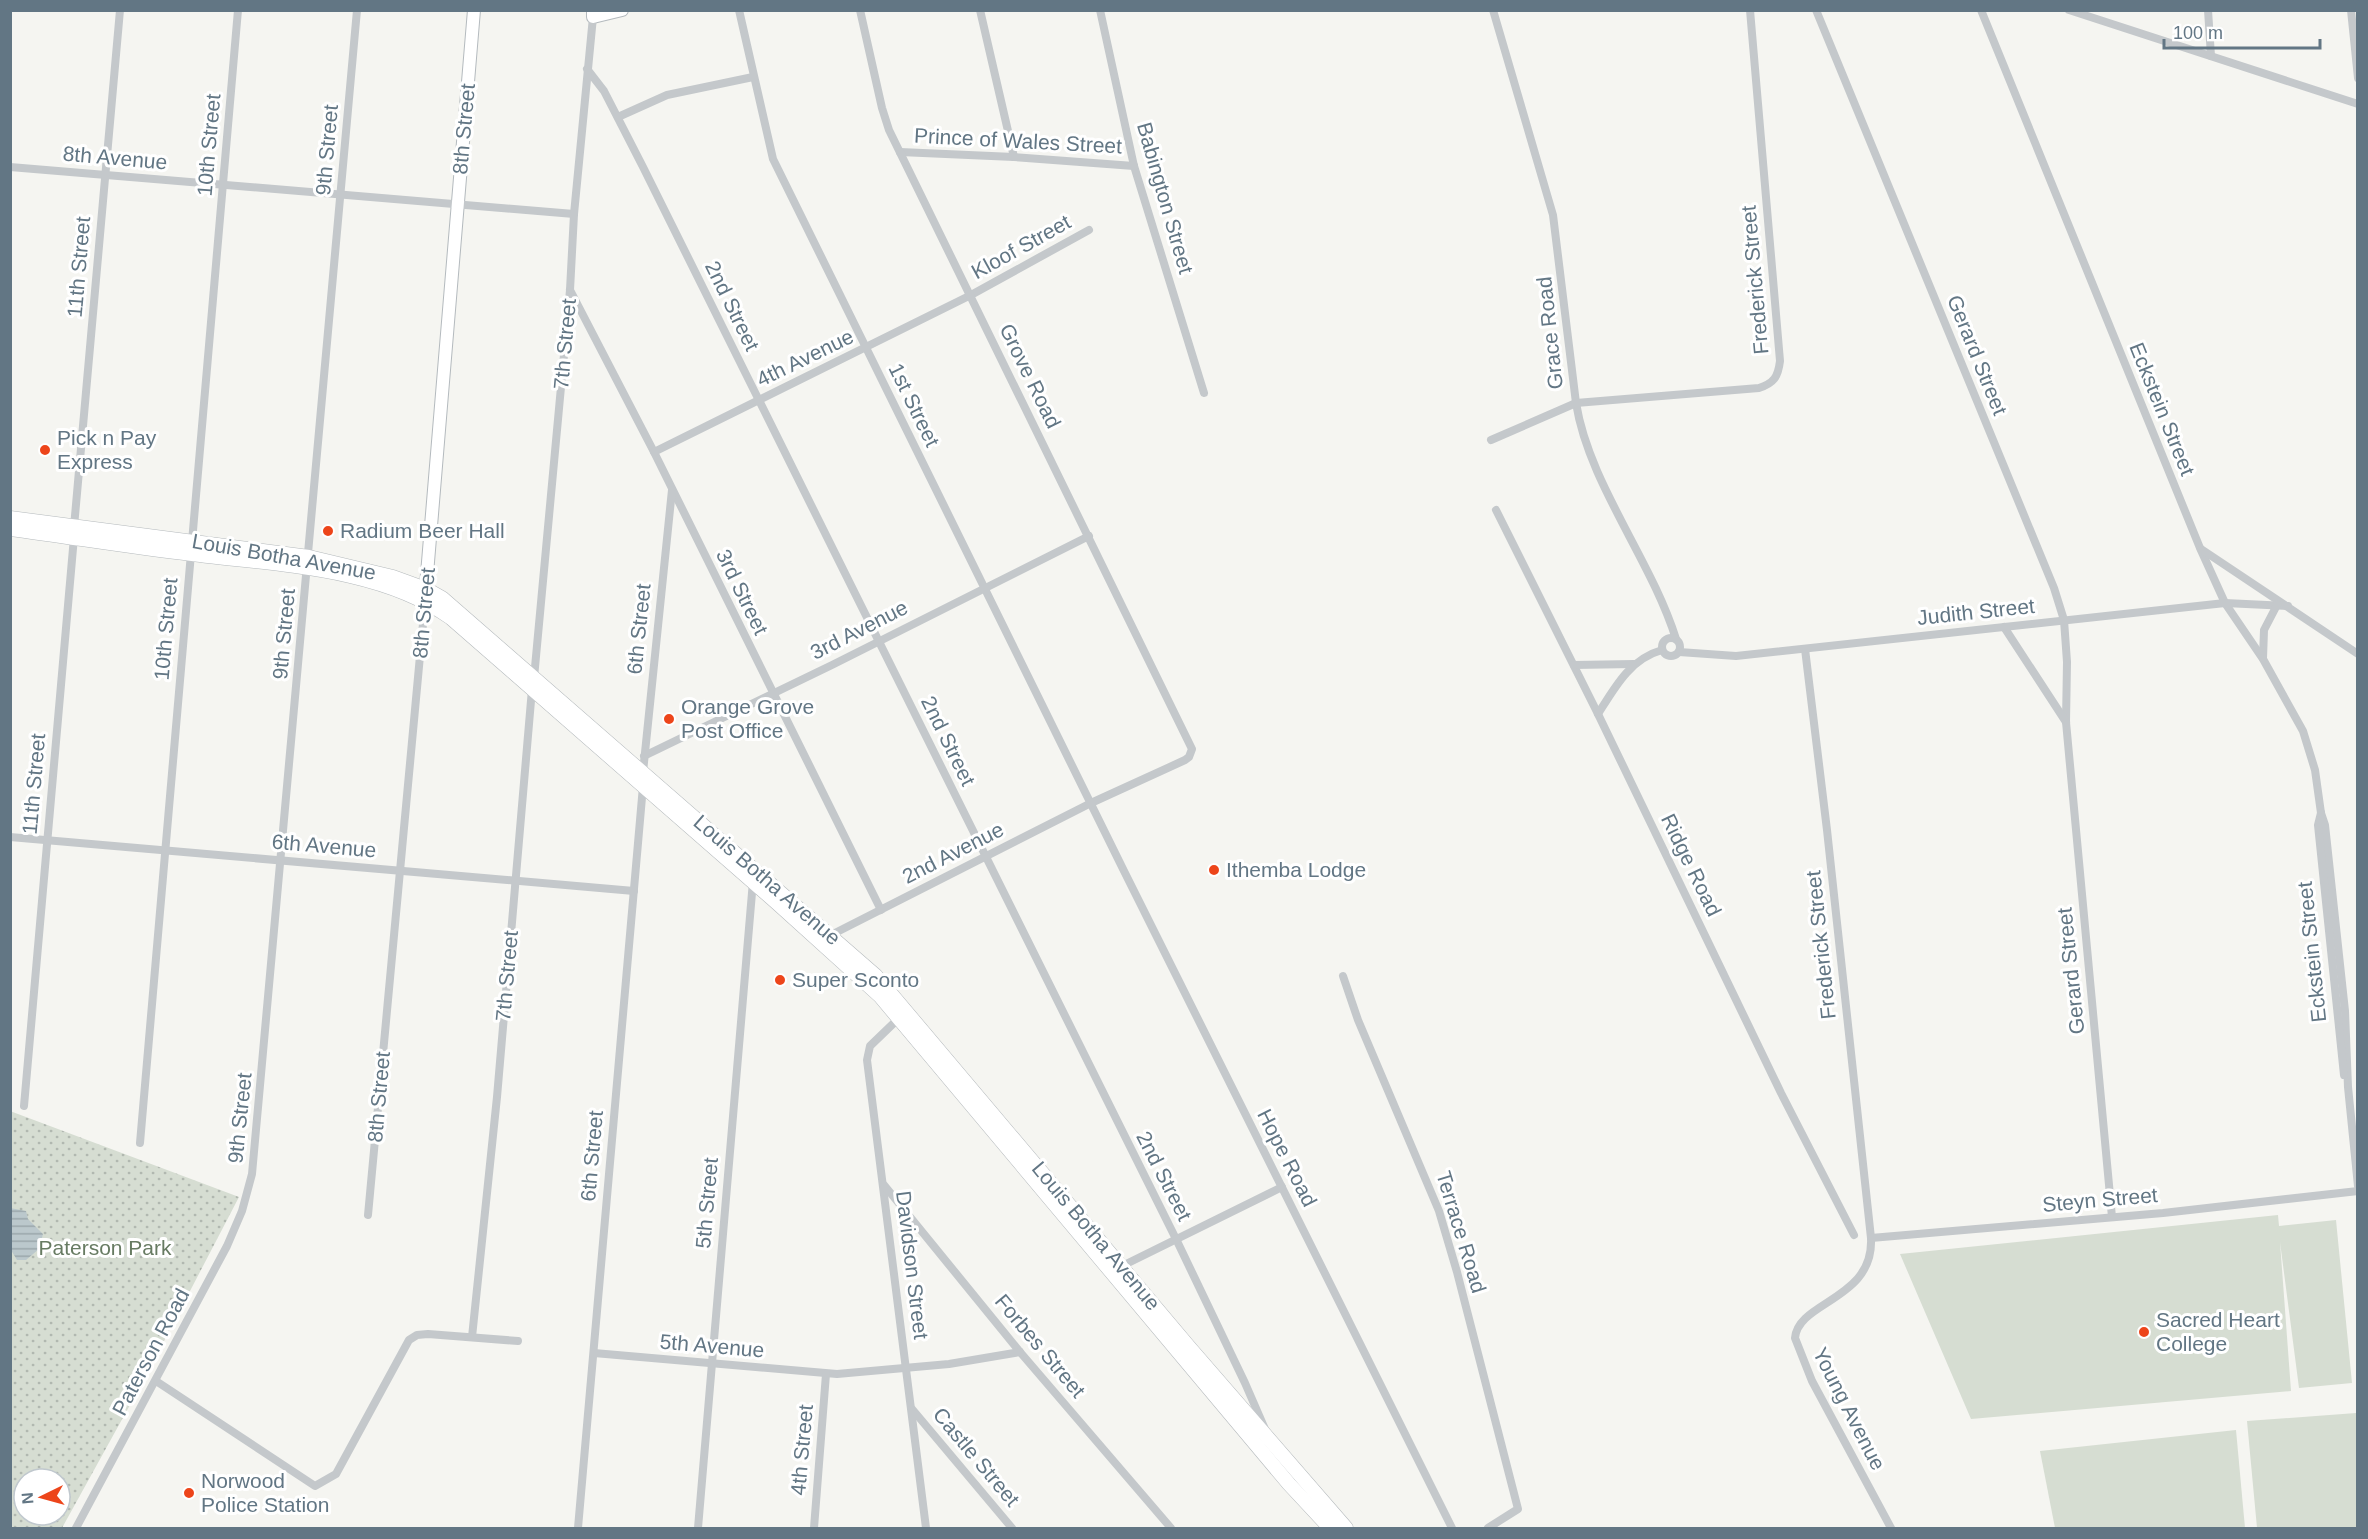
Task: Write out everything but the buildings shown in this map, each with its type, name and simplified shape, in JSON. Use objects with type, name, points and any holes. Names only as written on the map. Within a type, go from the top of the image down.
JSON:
[{"type":"main road","name":"8th Street","points":[[425,595],[474,10]]},
{"type":"main road","points":[[593,14],[622,10]]},
{"type":"main road","name":"Louis Botha Avenue","points":[[10,518],[74,532]]},
{"type":"main road","name":"Louis Botha Avenue","points":[[10,529],[74,532],[308,563],[425,595],[831,935],[887,989],[1189,1347],[1267,1434],[1294,1469],[1346,1528]]},
{"type":"main road","name":"Louis Botha Avenue","points":[[643,779],[753,882],[864,981],[899,1018],[1289,1484],[1330,1528]]},
{"type":"street","name":"11th Street","points":[[24,1106],[120,10]]},
{"type":"street","name":"10th Street","points":[[140,1143],[238,10]]},
{"type":"street","name":"9th Street","points":[[250,1189],[357,10]]},
{"type":"street","name":"1st Street","points":[[739,10],[772,159],[1091,803]]},
{"type":"street","name":"Grove Road","points":[[860,10],[885,120],[1192,749]]},
{"type":"street","points":[[980,10],[1014,157]]},
{"type":"street","name":"Babington Street","points":[[1100,10],[1134,166],[1203,393]]},
{"type":"street","name":"Grace Road","points":[[1493,10],[1553,215],[1576,402],[1585,442],[1660,597],[1676,639]]},
{"type":"street","name":"Frederick Street","points":[[1576,402],[1759,388],[1772,382],[1778,375],[1780,361],[1749,10]]},
{"type":"street","name":"Gerard Street","points":[[1816,10],[2054,588],[2064,620],[2067,662],[2066,722],[2112,1217]]},
{"type":"street","name":"Eckstein Street","points":[[1981,10],[2200,548],[2225,603],[2263,659],[2303,731],[2315,770],[2321,813],[2318,825],[2327,924],[2358,1186]]},
{"type":"street","points":[[2068,10],[2358,104]]},
{"type":"street","points":[[2208,10],[2211,56]]},
{"type":"street","points":[[2350,10],[2358,78]]},
{"type":"street","name":"7th Street","points":[[472,1337],[481,1262],[570,290],[574,214],[593,14]]},
{"type":"street","name":"2nd Street","points":[[587,69],[597,79],[618,117],[759,400],[1177,1241],[1267,1434]]},
{"type":"street","points":[[618,117],[667,95],[753,77]]},
{"type":"street","name":"Prince of Wales Street","points":[[900,152],[1014,157],[1134,166]]},
{"type":"street","name":"8th Avenue","points":[[10,167],[574,214]]},
{"type":"street","name":"Kloof Street","points":[[971,295],[1089,230]]},
{"type":"street","name":"3rd Street","points":[[570,290],[654,452],[881,910]]},
{"type":"street","name":"4th Avenue","points":[[654,452],[971,295]]},
{"type":"street","points":[[1491,440],[1576,402]]},
{"type":"street","name":"6th Street","points":[[578,1528],[644,756],[672,490]]},
{"type":"street","name":"Ridge Road","points":[[1496,510],[1598,714],[1780,1093],[1854,1235]]},
{"type":"street","name":"3rd Avenue","points":[[644,756],[1089,536]]},
{"type":"street","name":"Judith Street","points":[[2200,548],[2358,654]]},
{"type":"street","name":"8th Street","points":[[368,1215],[425,595]]},
{"type":"street","name":"Judith Street","points":[[1679,652],[1724,656],[1805,649],[2225,603],[2288,606]]},
{"type":"street","points":[[2263,659],[2264,630],[2277,605]]},
{"type":"street","name":"Gerard Street","points":[[2004,627],[2066,722]]},
{"type":"street","points":[[1671,638],[1676,639],[1680,645],[1679,652],[1672,657],[1662,650],[1664,642],[1671,638]]},
{"type":"street","name":"Frederick Street","points":[[1805,649],[1871,1238]]},
{"type":"street","points":[[1598,714],[1634,664],[1644,656],[1662,650]]},
{"type":"street","points":[[1574,665],[1634,664]]},
{"type":"street","name":"2nd Avenue","points":[[831,935],[1091,803],[1185,760],[1192,749]]},
{"type":"street","name":"Hope Road","points":[[1091,803],[1452,1528]]},
{"type":"street","name":"6th Avenue","points":[[10,837],[634,891]]},
{"type":"street","name":"5th Street","points":[[698,1528],[753,882]]},
{"type":"street","name":"Terrace Road","points":[[1343,976],[1358,1020],[1426,1177],[1439,1211],[1457,1272],[1518,1509],[1488,1528]]},
{"type":"street","name":"Davidson Street","points":[[899,1018],[870,1046],[867,1055],[926,1528]]},
{"type":"street","name":"Forbes Street","points":[[883,1185],[1020,1352],[1172,1528]]},
{"type":"street","points":[[1122,1266],[1177,1241],[1282,1187]]},
{"type":"street","name":"Paterson Road","points":[[76,1528],[227,1246],[250,1189]]},
{"type":"street","name":"Steyn Street","points":[[1871,1238],[2112,1217],[2358,1191]]},
{"type":"street","name":"Young Avenue","points":[[1871,1238],[1871,1250],[1863,1272],[1852,1285],[1804,1320],[1795,1332],[1795,1338],[1812,1381],[1891,1528]]},
{"type":"street","points":[[156,1381],[315,1486],[336,1474],[410,1340],[417,1335],[519,1341]]},
{"type":"street","name":"5th Avenue","points":[[594,1353],[826,1374],[907,1369],[1020,1352]]},
{"type":"street","name":"4th Street","points":[[814,1528],[826,1374]]},
{"type":"street","name":"Castle Street","points":[[912,1409],[1012,1528]]},
{"type":"green space","name":"Paterson Park","points":[[10,1111],[239,1197],[141,1385],[72,1510],[72,1467],[12,1467],[12,1527],[62,1528],[11,1528]]},
{"type":"green space","points":[[2278,1215],[2279,1226],[2336,1220],[2352,1383],[2299,1388],[2280,1242],[2291,1391],[1971,1419],[1900,1254]]},
{"type":"green space","points":[[2356,1413],[2357,1528],[2257,1528],[2247,1421]]},
{"type":"green space","points":[[2236,1430],[2245,1528],[2055,1528],[2040,1451]]},
{"type":"shaded area","points":[[10,1208],[26,1211],[28,1219],[43,1234],[39,1249],[26,1260],[17,1260],[11,1250]]},
{"type":"place","name":"Pick n Pay Express","points":[[45,450]]},
{"type":"place","name":"Radium Beer Hall","points":[[328,531]]},
{"type":"place","name":"Orange Grove Post Office","points":[[669,719]]},
{"type":"place","name":"Ithemba Lodge","points":[[1214,870]]},
{"type":"place","name":"Super Sconto","points":[[780,980]]},
{"type":"place","name":"Sacred Heart College","points":[[2144,1332]]},
{"type":"place","name":"Norwood Police Station","points":[[189,1493]]}]
